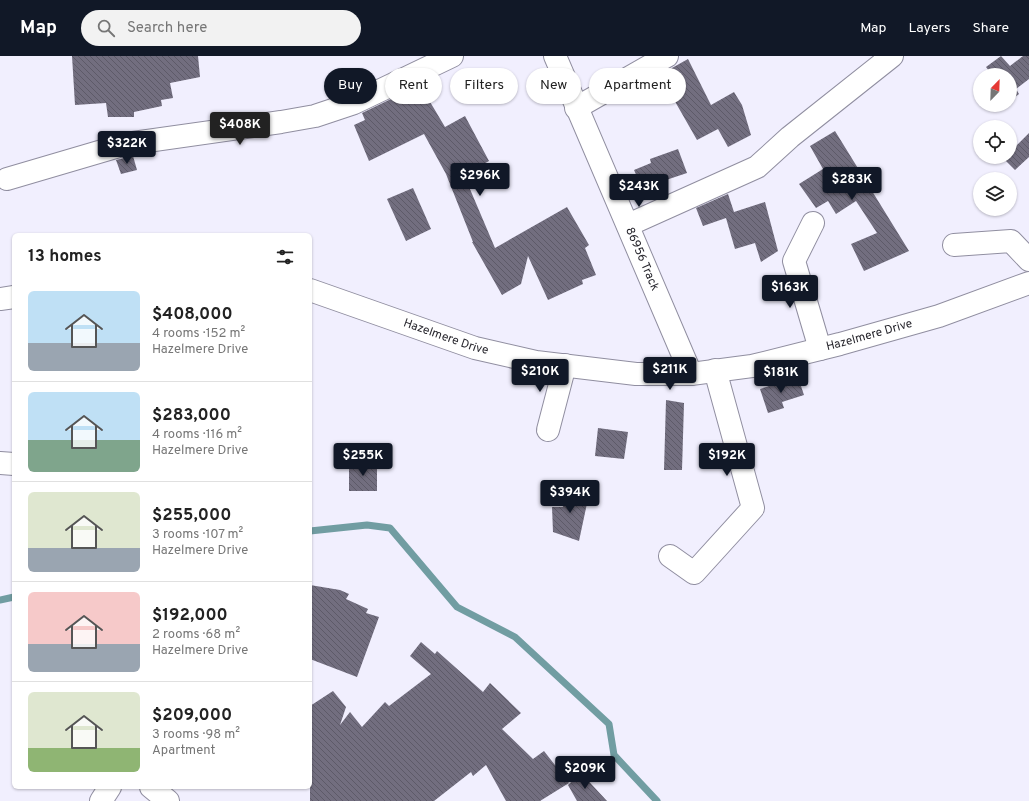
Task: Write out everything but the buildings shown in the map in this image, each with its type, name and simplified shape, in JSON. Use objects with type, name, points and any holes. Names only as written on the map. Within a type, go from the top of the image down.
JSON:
[{"type":"street","points":[[7,179],[126,144],[274,124],[315,116],[354,103],[452,56]]},
{"type":"street","name":"86956 Track","points":[[555,56],[691,374]]},
{"type":"street","points":[[576,108],[667,56]]},
{"type":"street","points":[[628,225],[757,167],[790,137],[892,56]]},
{"type":"street","points":[[813,222],[794,261],[820,349]]},
{"type":"street","points":[[954,245],[1011,241],[1029,260]]},
{"type":"street","name":"Hazelmere Drive","points":[[312,291],[475,348],[536,362],[636,374],[691,374],[752,366],[820,349],[939,316],[1029,283]]},
{"type":"street","points":[[0,299],[12,297]]},
{"type":"street","points":[[548,430],[565,365]]},
{"type":"street","points":[[670,556],[694,573],[753,508],[715,370]]},
{"type":"street","points":[[0,463],[12,464]]},
{"type":"street","points":[[101,801],[109,789]]},
{"type":"street","points":[[153,789],[168,801]]},
{"type":"waterway","points":[[312,531],[367,525],[390,528],[457,607],[515,637],[609,724],[614,755],[657,801]]},
{"type":"waterway","points":[[0,600],[12,597]]}]
